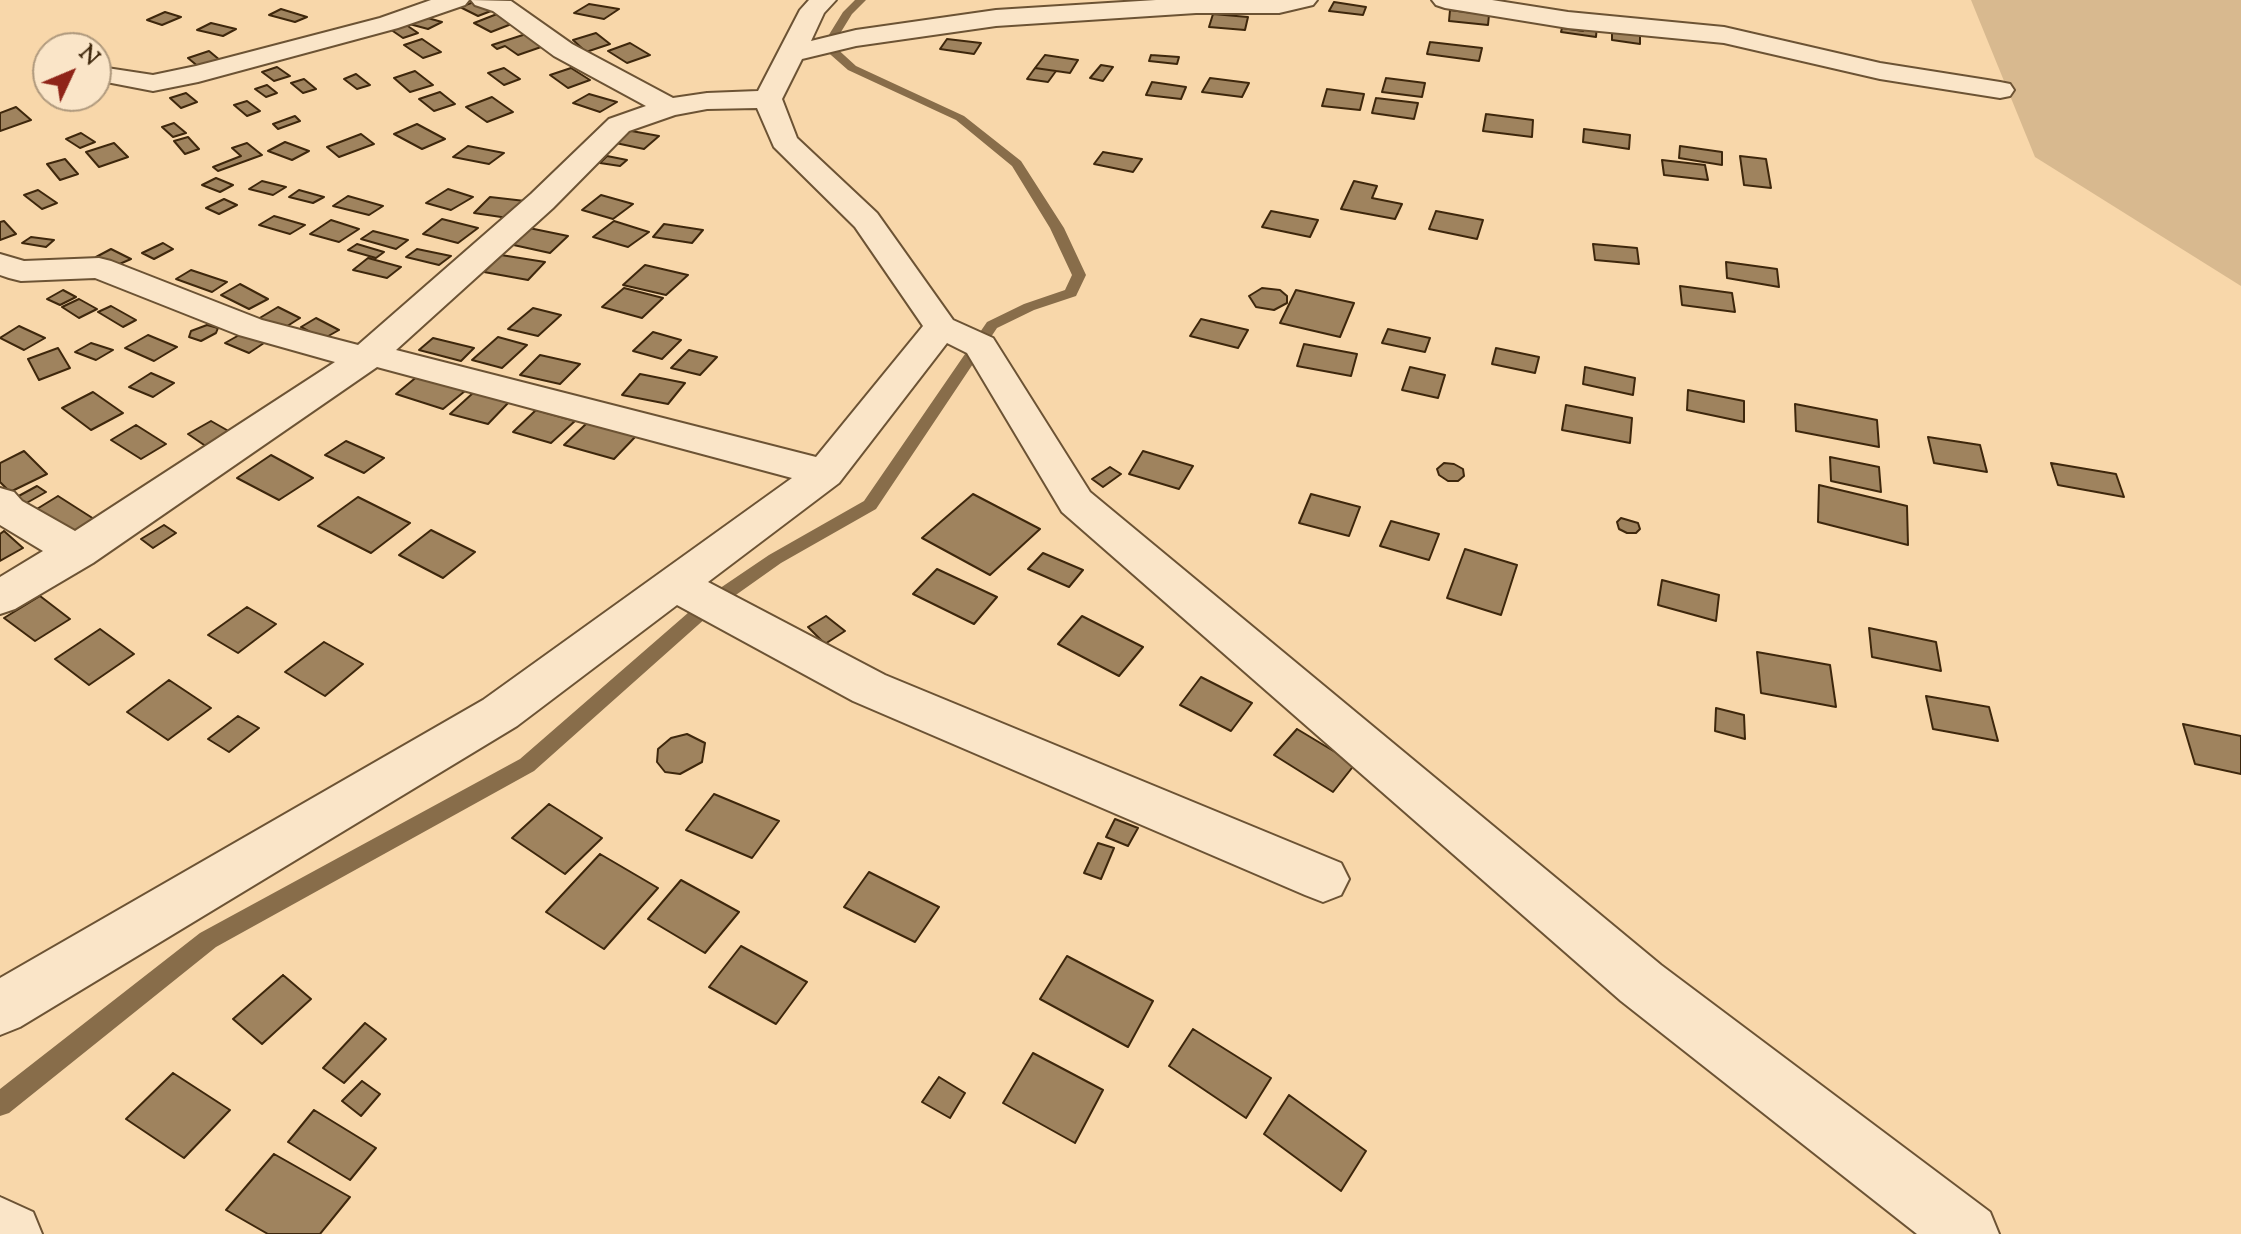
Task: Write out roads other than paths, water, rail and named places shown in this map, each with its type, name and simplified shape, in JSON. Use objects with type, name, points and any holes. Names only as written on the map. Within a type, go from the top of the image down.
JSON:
[{"type":"street","points":[[112,77],[153,83],[198,74],[348,34],[456,0]]},
{"type":"street","points":[[484,0],[502,6],[563,50],[669,107]]},
{"type":"street","points":[[823,0],[813,10],[768,99],[784,141],[866,220],[941,327],[980,346],[1076,502],[1641,983],[1968,1234]]},
{"type":"street","points":[[1445,0],[1568,20],[1724,35],[1880,71],[2000,90]]},
{"type":"street","points":[[792,53],[856,38],[996,18],[1122,8],[1292,2]]},
{"type":"street","points":[[0,598],[78,552],[367,357],[542,201],[619,125],[669,107],[707,101],[768,99]]},
{"type":"street","points":[[0,264],[21,271],[99,268],[251,328],[825,473]]},
{"type":"street","points":[[0,1008],[500,713],[825,473],[941,327]]},
{"type":"street","points":[[0,502],[8,511],[78,552]]},
{"type":"street","points":[[675,584],[869,688],[1323,879]]},
{"type":"street","points":[[0,1228],[11,1234]]},
{"type":"waterway","points":[[0,1104],[208,940],[527,765],[710,604],[775,559],[870,505],[992,325],[1029,307],[1071,293],[1079,275],[1057,228],[1017,164],[960,118],[852,68],[827,46],[848,12],[861,0]]}]
